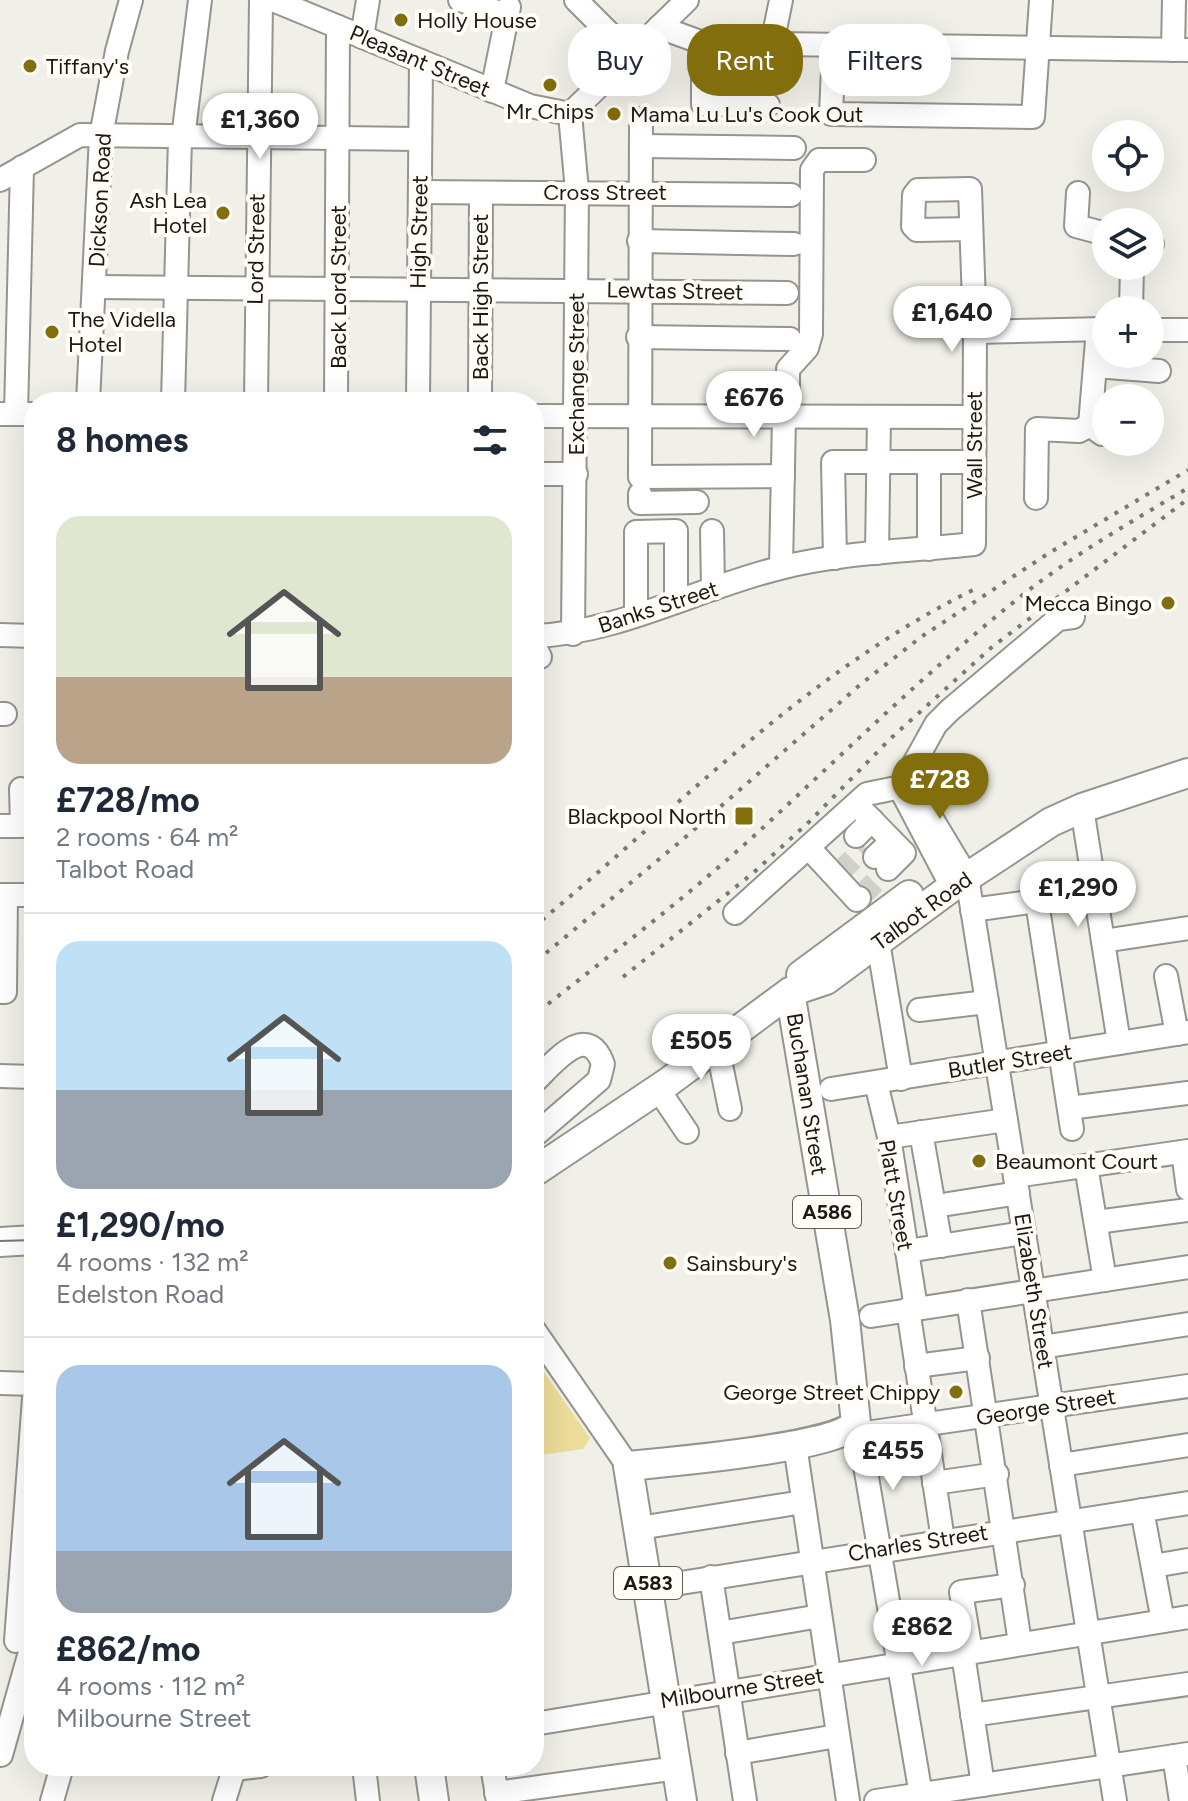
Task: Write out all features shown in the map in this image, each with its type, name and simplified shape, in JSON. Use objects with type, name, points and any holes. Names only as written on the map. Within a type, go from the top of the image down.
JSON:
[{"type":"main road","name":"Talbot Road","points":[[544,1165],[658,1089],[790,992],[803,972],[872,934],[954,874],[1082,808],[1188,773]]},
{"type":"main road","name":"Buchanan Street","points":[[790,992],[845,1320],[857,1411],[851,1435]]},
{"type":"main road","points":[[0,1242],[24,1241]]},
{"type":"main road","name":"George Street","points":[[628,1466],[851,1435]]},
{"type":"main road","name":"A583","points":[[628,1466],[682,1801]]},
{"type":"main road","points":[[430,1776],[434,1801]]},
{"type":"street","name":"Dickson Road","points":[[89,392],[101,136],[117,51],[131,0]]},
{"type":"street","points":[[173,392],[182,138],[200,0]]},
{"type":"street","name":"Lord Street","points":[[256,392],[261,0]]},
{"type":"street","name":"Pleasant Street","points":[[273,0],[530,106],[570,114]]},
{"type":"street","points":[[362,37],[368,0]]},
{"type":"street","points":[[460,0],[508,11],[492,91]]},
{"type":"street","points":[[576,0],[600,24]]},
{"type":"street","points":[[662,24],[687,0]]},
{"type":"street","points":[[776,24],[781,0]]},
{"type":"street","points":[[832,96],[831,114],[1033,117],[1041,0]]},
{"type":"street","points":[[951,47],[1180,50],[1174,0]]},
{"type":"street","name":"Back Lord Street","points":[[336,392],[338,27]]},
{"type":"street","name":"High Street","points":[[418,392],[421,61]]},
{"type":"street","points":[[570,114],[589,96]]},
{"type":"street","points":[[703,96],[703,104],[768,105]]},
{"type":"street","name":"Exchange Street","points":[[570,114],[577,191],[573,634]]},
{"type":"street","points":[[641,119],[637,416],[640,503],[697,502]]},
{"type":"street","points":[[0,180],[80,135],[419,139]]},
{"type":"street","points":[[641,146],[794,148]]},
{"type":"street","points":[[781,567],[788,369],[807,348],[811,334],[812,170],[819,160],[864,160]]},
{"type":"street","points":[[17,414],[22,167]]},
{"type":"street","name":"Cross Street","points":[[420,192],[791,195]]},
{"type":"street","name":"Back High Street","points":[[480,392],[481,193]]},
{"type":"street","points":[[1078,193],[1076,226],[1092,230]]},
{"type":"street","name":"Wall Street","points":[[970,229],[975,332],[974,544]]},
{"type":"street","points":[[639,241],[794,244]]},
{"type":"street","name":"Lewtas Street","points":[[96,287],[787,293]]},
{"type":"street","points":[[975,332],[1092,329]]},
{"type":"street","points":[[1164,330],[1188,330]]},
{"type":"street","points":[[638,337],[790,339]]},
{"type":"street","points":[[1036,498],[1037,429],[1091,430],[1095,368]]},
{"type":"street","points":[[1121,368],[1159,371]]},
{"type":"street","points":[[544,416],[974,417]]},
{"type":"street","points":[[877,553],[879,417]]},
{"type":"street","points":[[835,558],[833,462],[974,462]]},
{"type":"street","points":[[929,462],[929,549]]},
{"type":"street","points":[[544,474],[576,474]]},
{"type":"street","points":[[640,484],[783,476]]},
{"type":"street","points":[[636,614],[636,532],[676,531],[676,601]]},
{"type":"street","points":[[712,531],[713,589]]},
{"type":"street","name":"Banks Street","points":[[544,643],[781,567],[835,558],[974,544]]},
{"type":"street","points":[[876,824],[904,853],[871,852],[876,824],[867,794],[901,787],[936,724],[950,710],[1058,619],[1073,617]]},
{"type":"street","points":[[0,635],[24,636]]},
{"type":"street","name":"Talbot Road","points":[[901,787],[911,815],[954,874]]},
{"type":"street","points":[[0,826],[22,826],[18,789]]},
{"type":"street","points":[[1082,808],[1119,1043]]},
{"type":"street","points":[[735,913],[809,848],[876,824]]},
{"type":"street","points":[[809,848],[840,879]]},
{"type":"street","name":"Elizabeth Street","points":[[954,874],[972,910],[1115,1801]]},
{"type":"street","points":[[972,910],[1096,893]]},
{"type":"street","points":[[0,992],[5,992],[3,895],[24,895]]},
{"type":"street","points":[[1037,902],[1070,1118],[1188,1093]]},
{"type":"street","points":[[1103,941],[1188,928]]},
{"type":"street","points":[[872,934],[901,1079]]},
{"type":"street","points":[[1166,976],[1182,1033]]},
{"type":"street","points":[[919,1010],[987,1002]]},
{"type":"street","name":"Butler Street","points":[[831,1089],[1182,1033]]},
{"type":"street","points":[[544,1073],[573,1046],[583,1043],[591,1047],[603,1064],[599,1080],[544,1127]]},
{"type":"street","points":[[717,1045],[730,1109]]},
{"type":"street","points":[[0,1076],[24,1077]]},
{"type":"street","name":"Platt Street","points":[[876,1083],[889,1137],[907,1251],[916,1366],[943,1540]]},
{"type":"street","points":[[658,1089],[687,1132]]},
{"type":"street","points":[[889,1137],[929,1136],[1006,1120]]},
{"type":"street","points":[[929,1136],[948,1204],[947,1241]]},
{"type":"street","points":[[929,1136],[947,1241]]},
{"type":"street","points":[[948,1204],[1086,1166],[1185,1151],[1188,1189]]},
{"type":"street","points":[[1086,1166],[1105,1280]]},
{"type":"street","points":[[1096,1222],[1188,1210]]},
{"type":"street","points":[[907,1251],[947,1241],[1024,1233]]},
{"type":"street","points":[[871,1316],[1188,1267]]},
{"type":"street","points":[[968,1300],[997,1474],[1020,1643]]},
{"type":"street","points":[[1042,1347],[1188,1324]]},
{"type":"street","points":[[544,1344],[628,1466]]},
{"type":"street","points":[[916,1366],[978,1358]]},
{"type":"street","points":[[0,1383],[24,1384]]},
{"type":"street","name":"George Street","points":[[851,1435],[1188,1386]]},
{"type":"street","name":"Buchanan Street","points":[[851,1435],[879,1550],[921,1798]]},
{"type":"street","points":[[795,1445],[848,1801]]},
{"type":"street","points":[[1061,1465],[1188,1445]]},
{"type":"street","points":[[934,1483],[997,1474]]},
{"type":"street","points":[[639,1528],[803,1502]]},
{"type":"street","name":"Charles Street","points":[[649,1588],[1005,1529],[1188,1503]]},
{"type":"street","points":[[1142,1510],[1163,1621]]},
{"type":"street","points":[[1153,1566],[1188,1560]]},
{"type":"street","points":[[1,1755],[20,1642],[24,1572]]},
{"type":"street","points":[[711,1577],[745,1801]]},
{"type":"street","points":[[991,1790],[972,1715],[961,1592],[1013,1585]]},
{"type":"street","points":[[720,1633],[820,1616]]},
{"type":"street","name":"Milbourne Street","points":[[544,1722],[1188,1617]]},
{"type":"street","points":[[972,1715],[1188,1684]]},
{"type":"street","points":[[737,1753],[837,1736]]},
{"type":"street","points":[[876,1801],[991,1790],[1110,1765],[1181,1755],[1181,1801]]},
{"type":"street","points":[[494,1776],[497,1797],[677,1768]]},
{"type":"street","points":[[52,1801],[59,1776]]},
{"type":"street","points":[[224,1801],[232,1776]]},
{"type":"street","points":[[365,1776],[368,1801]]},
{"type":"shaded area","points":[[544,1372],[590,1438],[583,1449],[544,1455]]},
{"type":"tunnel","points":[[837,875],[865,847]]},
{"type":"tunnel","points":[[859,898],[888,869]]},
{"type":"tram line","points":[[0,1241],[24,1240]]},
{"type":"railway","points":[[546,953],[681,841],[861,684],[921,637],[1049,553],[1188,470]]},
{"type":"railway","points":[[548,1004],[730,857],[985,625],[1081,553],[1188,488]]},
{"type":"railway","points":[[623,977],[752,874],[810,821],[890,739],[992,647],[1188,499]]},
{"type":"railway","points":[[544,918],[750,740],[804,698],[859,657],[917,620],[977,588]]},
{"type":"place","name":"Holly House","points":[[401,20]]},
{"type":"place","name":"Tiffany's","points":[[30,66]]},
{"type":"place","name":"Mr Chips","points":[[550,85]]},
{"type":"place","name":"Mama Lu Lu's Cook Out","points":[[614,114]]},
{"type":"place","name":"Ash Lea Hotel","points":[[223,213]]},
{"type":"place","name":"The Vidella Hotel","points":[[52,332]]},
{"type":"place","name":"Mecca Bingo","points":[[1168,603]]},
{"type":"place","name":"Blackpool North","points":[[744,816]]},
{"type":"place","name":"Beaumont Court","points":[[979,1161]]},
{"type":"place","name":"Sainsbury's","points":[[670,1263]]},
{"type":"place","name":"George Street Chippy","points":[[956,1392]]}]
